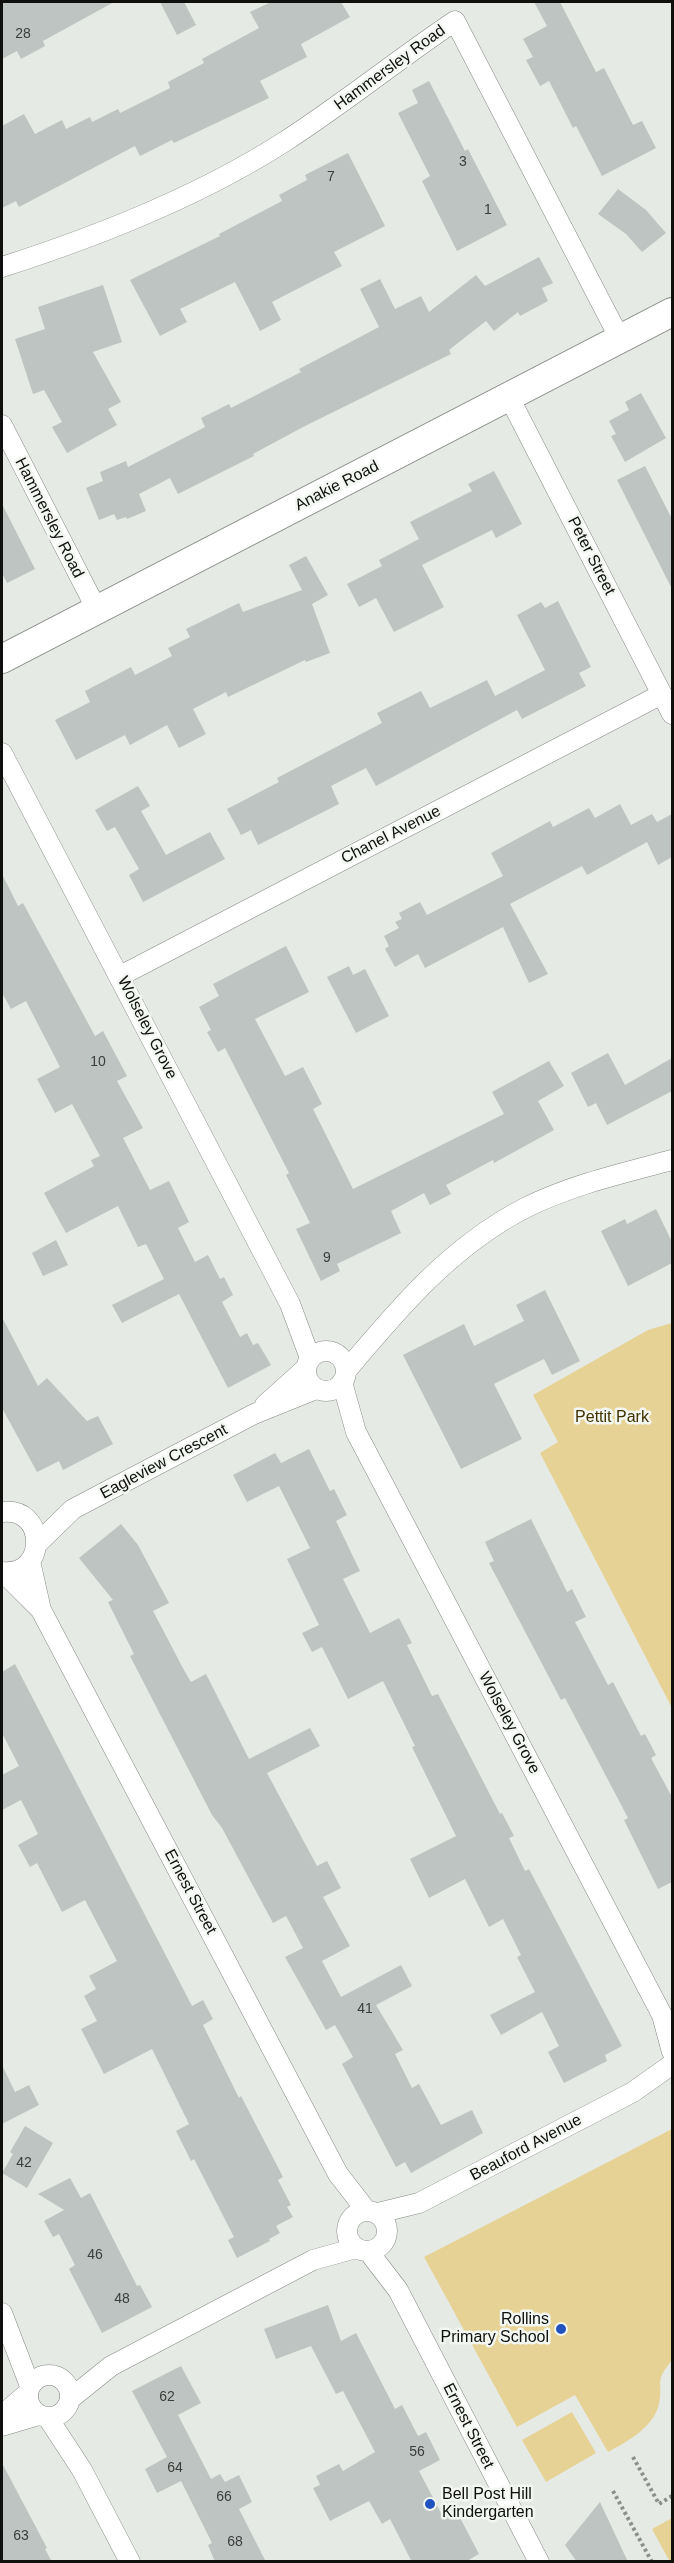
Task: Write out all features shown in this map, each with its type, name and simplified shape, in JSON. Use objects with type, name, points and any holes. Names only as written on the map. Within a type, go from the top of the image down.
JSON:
[{"type":"main road","name":"Anakie Road","points":[[2,659],[672,312]]},
{"type":"street","name":"Hammersley Road","points":[[2,267],[92,237],[158,208],[244,164],[282,143],[338,106],[394,62],[455,21],[620,339]]},
{"type":"street","name":"Peter Street","points":[[509,397],[672,714]]},
{"type":"street","name":"Hammersley Road","points":[[2,425],[97,610]]},
{"type":"street","name":"Chanel Avenue","points":[[120,976],[662,694]]},
{"type":"street","name":"Wolseley Grove","points":[[2,753],[318,1358]]},
{"type":"street","name":"Eagleview Crescent","points":[[344,1377],[385,1326],[437,1269],[476,1238],[525,1208],[586,1184],[672,1160]]},
{"type":"street","name":"Eagleview Crescent","points":[[254,1414],[318,1358],[385,1326]]},
{"type":"street","points":[[318,1358],[343,1361],[344,1377],[333,1390],[319,1390],[308,1381],[318,1358]]},
{"type":"street","name":"Wolseley Grove","points":[[344,1377],[356,1432]]},
{"type":"street","name":"Wolseley Grove","points":[[319,1390],[356,1432],[667,2020],[672,2067]]},
{"type":"street","name":"Eagleview Crescent","points":[[26,1518],[74,1509],[254,1414],[319,1390]]},
{"type":"street","name":"Eagleview Crescent","points":[[34,1553],[74,1509]]},
{"type":"street","points":[[3,1510],[26,1518]]},
{"type":"street","name":"Ernest Street","points":[[26,1518],[32,1526],[41,1610]]},
{"type":"street","points":[[3,1572],[14,1572],[34,1553]]},
{"type":"street","name":"Ernest Street","points":[[3,1572],[41,1610],[338,2174],[365,2238],[398,2290],[538,2562]]},
{"type":"street","name":"Beauford Avenue","points":[[2,2426],[56,2410],[111,2366],[313,2259],[365,2238],[419,2203],[633,2092],[672,2067]]},
{"type":"street","name":"Ernest Street","points":[[338,2174],[372,2212],[386,2222],[365,2238]]},
{"type":"street","name":"Beauford Avenue","points":[[372,2212],[419,2203]]},
{"type":"street","points":[[365,2238],[353,2216],[372,2212]]},
{"type":"street","points":[[6,2321],[41,2383]]},
{"type":"street","name":"Beauford Avenue","points":[[2,2415],[41,2383],[111,2366]]},
{"type":"street","points":[[41,2383],[68,2386],[56,2410],[82,2470],[130,2562]]},
{"type":"street","points":[[41,2383],[30,2406],[56,2410]]},
{"type":"path","points":[[633,2457],[659,2504],[672,2496]]},
{"type":"path","points":[[613,2491],[652,2562]]},
{"type":"green space","name":"Pettit Park","points":[[672,1323],[672,1708],[540,1453],[558,1442],[533,1395],[648,1330]]},
{"type":"green space","name":"Rollins Primary School","points":[[672,2129],[672,2360],[661,2378],[659,2404],[652,2420],[639,2433],[608,2452],[575,2395],[517,2427],[424,2257]]},
{"type":"green space","points":[[572,2412],[596,2453],[546,2482],[522,2440]]},
{"type":"green space","points":[[672,2518],[672,2561],[670,2562],[652,2529]]},
{"type":"building","points":[[2,2],[114,2],[43,41],[45,46],[21,59],[17,51],[2,59]]},
{"type":"building","points":[[160,2],[184,2],[196,25],[177,35]]},
{"type":"building","points":[[271,2],[341,2],[350,17],[301,44],[307,57],[260,81],[269,98],[174,143],[172,140],[140,156],[135,146],[19,207],[16,201],[2,208],[2,126],[24,114],[35,134],[62,120],[66,129],[90,117],[92,122],[118,109],[120,113],[170,88],[168,82],[204,63],[202,59],[259,28],[250,12]]},
{"type":"building","points":[[534,2],[560,2],[596,72],[604,68],[633,125],[642,121],[656,148],[602,176],[576,126],[573,128],[549,81],[540,86],[526,60],[533,57],[523,39],[547,26]]},
{"type":"building","points":[[429,81],[465,151],[468,149],[507,225],[457,251],[422,181],[430,176],[398,113],[418,103],[412,90]]},
{"type":"building","points":[[348,153],[385,226],[334,252],[342,266],[272,302],[281,320],[260,331],[235,282],[180,309],[187,322],[160,336],[130,280],[220,236],[219,234],[282,201],[279,195],[307,180],[305,175]]},
{"type":"building","points":[[618,189],[646,210],[666,233],[642,252],[626,234],[598,214]]},
{"type":"building","points":[[539,257],[553,283],[542,288],[548,301],[520,316],[518,312],[494,331],[486,321],[449,350],[451,354],[303,427],[253,454],[254,456],[178,494],[170,478],[139,494],[146,511],[127,519],[126,517],[117,520],[114,514],[99,520],[86,488],[103,481],[100,472],[126,461],[128,467],[205,427],[201,418],[229,404],[231,408],[301,372],[299,369],[379,327],[360,289],[380,279],[395,309],[421,296],[429,312],[476,275],[485,286]]},
{"type":"building","points":[[103,285],[122,342],[93,352],[121,402],[108,409],[117,425],[67,453],[52,427],[62,422],[44,390],[33,394],[15,339],[45,329],[38,307]]},
{"type":"building","points":[[641,393],[666,438],[625,462],[611,436],[616,434],[609,421],[629,410],[625,402]]},
{"type":"building","points":[[645,466],[672,519],[672,589],[617,480]]},
{"type":"building","points":[[494,471],[522,524],[496,538],[492,530],[422,565],[444,607],[394,632],[376,598],[359,607],[347,584],[382,566],[379,560],[419,539],[410,522],[472,491],[468,484]]},
{"type":"building","points":[[2,504],[35,569],[7,583],[2,573]]},
{"type":"building","points":[[306,556],[328,595],[312,604],[330,653],[306,662],[305,660],[228,697],[226,692],[193,709],[206,734],[179,748],[167,725],[130,745],[125,735],[76,760],[55,720],[90,702],[85,691],[131,667],[135,675],[172,656],[168,648],[190,637],[186,629],[239,603],[243,612],[302,590],[289,565]]},
{"type":"building","points":[[558,601],[591,667],[579,673],[586,686],[522,719],[517,710],[376,786],[366,768],[331,786],[339,804],[258,845],[251,830],[241,835],[227,809],[279,782],[277,778],[382,723],[377,713],[421,691],[430,708],[487,680],[495,696],[545,670],[517,615],[541,602],[545,608]]},
{"type":"building","points":[[138,786],[150,806],[141,811],[166,855],[210,832],[225,859],[143,902],[129,875],[139,869],[115,827],[107,831],[95,810]]},
{"type":"building","points":[[620,804],[631,825],[652,814],[657,822],[672,814],[672,857],[658,865],[647,842],[587,875],[582,866],[510,904],[548,974],[529,983],[503,927],[425,968],[418,954],[395,967],[385,949],[389,946],[384,936],[399,928],[395,922],[402,919],[399,913],[420,902],[427,915],[503,876],[491,853],[550,821],[553,827],[589,808],[595,818]]},
{"type":"building","points":[[2,874],[18,906],[23,903],[95,1036],[103,1031],[127,1076],[117,1081],[143,1128],[123,1138],[150,1190],[169,1181],[189,1222],[178,1228],[195,1262],[208,1255],[220,1279],[224,1277],[233,1295],[222,1302],[240,1337],[247,1333],[253,1345],[258,1343],[271,1365],[228,1388],[179,1294],[122,1323],[112,1305],[164,1279],[146,1244],[138,1247],[118,1206],[66,1233],[44,1193],[94,1166],[91,1160],[100,1156],[72,1104],[55,1113],[37,1079],[60,1067],[26,1001],[11,1009],[2,993]]},
{"type":"building","points":[[286,946],[309,992],[255,1019],[285,1076],[303,1067],[322,1104],[313,1109],[353,1189],[504,1114],[492,1092],[549,1061],[564,1086],[538,1101],[554,1130],[494,1163],[493,1160],[446,1185],[451,1194],[430,1205],[424,1193],[391,1211],[401,1233],[337,1264],[340,1271],[321,1281],[296,1229],[310,1223],[286,1175],[289,1173],[225,1048],[218,1052],[207,1032],[211,1030],[199,1007],[219,996],[213,984]]},
{"type":"building","points":[[349,966],[353,975],[365,969],[389,1016],[356,1033],[327,977]]},
{"type":"building","points":[[608,1053],[625,1085],[672,1058],[672,1091],[607,1125],[596,1103],[588,1107],[571,1073]]},
{"type":"building","points":[[656,1209],[672,1242],[672,1263],[628,1286],[601,1231],[625,1219],[627,1224]]},
{"type":"building","points":[[56,1240],[68,1265],[43,1276],[32,1253]]},
{"type":"building","points":[[545,1290],[580,1361],[552,1375],[544,1359],[494,1384],[522,1439],[461,1469],[403,1355],[464,1324],[474,1346],[524,1321],[516,1305]]},
{"type":"building","points":[[2,1317],[38,1386],[47,1378],[87,1421],[98,1416],[113,1444],[63,1470],[59,1461],[37,1472],[2,1408]]},
{"type":"building","points":[[309,1449],[330,1491],[334,1489],[347,1515],[336,1521],[360,1571],[343,1579],[370,1633],[399,1618],[412,1643],[407,1645],[432,1696],[438,1694],[500,1814],[502,1813],[514,1836],[509,1838],[525,1871],[529,1869],[622,2046],[605,2055],[607,2061],[564,2083],[548,2052],[559,2046],[542,2012],[501,2035],[490,2015],[535,1992],[517,1957],[521,1955],[503,1919],[489,1927],[465,1879],[429,1898],[410,1859],[456,1836],[412,1747],[415,1746],[383,1681],[348,1699],[322,1647],[312,1652],[302,1633],[319,1625],[287,1559],[310,1548],[279,1486],[247,1502],[233,1475],[275,1453],[281,1463]]},
{"type":"building","points":[[531,1519],[567,1592],[572,1589],[586,1617],[575,1622],[608,1685],[613,1682],[641,1736],[645,1734],[656,1755],[651,1758],[672,1797],[672,1882],[658,1889],[624,1820],[628,1818],[565,1698],[561,1700],[489,1563],[494,1561],[485,1542]]},
{"type":"building","points":[[121,1524],[138,1545],[169,1603],[153,1611],[185,1672],[191,1682],[206,1674],[249,1759],[310,1728],[320,1746],[267,1773],[317,1866],[327,1861],[341,1888],[323,1897],[350,1946],[322,1961],[341,1997],[401,1965],[412,1986],[376,2005],[403,2050],[395,2054],[412,2088],[419,2084],[441,2125],[472,2110],[483,2133],[411,2173],[405,2162],[396,2167],[342,2064],[353,2057],[335,2025],[326,2030],[285,1957],[303,1948],[286,1916],[273,1923],[222,1828],[212,1815],[130,1656],[134,1654],[108,1602],[113,1600],[79,1558]]},
{"type":"building","points":[[15,1664],[192,2006],[203,2000],[213,2019],[203,2025],[239,2098],[241,2096],[283,2177],[278,2180],[291,2205],[287,2207],[293,2217],[276,2226],[280,2233],[269,2239],[270,2241],[237,2258],[228,2240],[234,2237],[194,2159],[191,2161],[176,2131],[189,2124],[152,2049],[104,2074],[81,2029],[97,2021],[84,1996],[96,1989],[89,1976],[117,1961],[85,1900],[62,1912],[37,1863],[30,1867],[18,1845],[38,1834],[21,1800],[2,1810],[2,1775],[19,1766],[2,1733],[2,1672]]},
{"type":"building","points":[[2,2065],[15,2092],[29,2085],[39,2105],[2,2124]]},
{"type":"building","points":[[25,2126],[53,2143],[27,2188],[2,2173],[13,2154],[10,2152]]},
{"type":"building","points":[[70,2178],[81,2198],[90,2193],[137,2286],[140,2285],[152,2307],[102,2333],[69,2269],[75,2265],[59,2234],[53,2237],[44,2221],[64,2210],[38,2194]]},
{"type":"building","points":[[328,2305],[341,2341],[356,2333],[395,2409],[402,2405],[418,2436],[426,2432],[440,2460],[419,2471],[441,2513],[454,2506],[479,2554],[465,2562],[412,2562],[390,2519],[382,2524],[369,2501],[330,2521],[313,2488],[320,2485],[316,2476],[339,2464],[343,2471],[375,2452],[343,2391],[336,2394],[311,2346],[276,2359],[264,2329]]},
{"type":"building","points":[[181,2366],[201,2403],[178,2415],[211,2479],[220,2474],[225,2482],[239,2475],[252,2502],[239,2509],[266,2562],[215,2562],[208,2545],[212,2543],[181,2481],[157,2493],[145,2469],[167,2457],[132,2391]]},
{"type":"building","points":[[2,2463],[47,2548],[45,2549],[52,2562],[2,2562]]},
{"type":"building","points":[[600,2502],[628,2562],[577,2562],[565,2545]]},
{"type":"place","name":"Rollins Primary School","points":[[561,2329]]},
{"type":"place","name":"Bell Post Hill Kindergarten","points":[[430,2504]]}]
